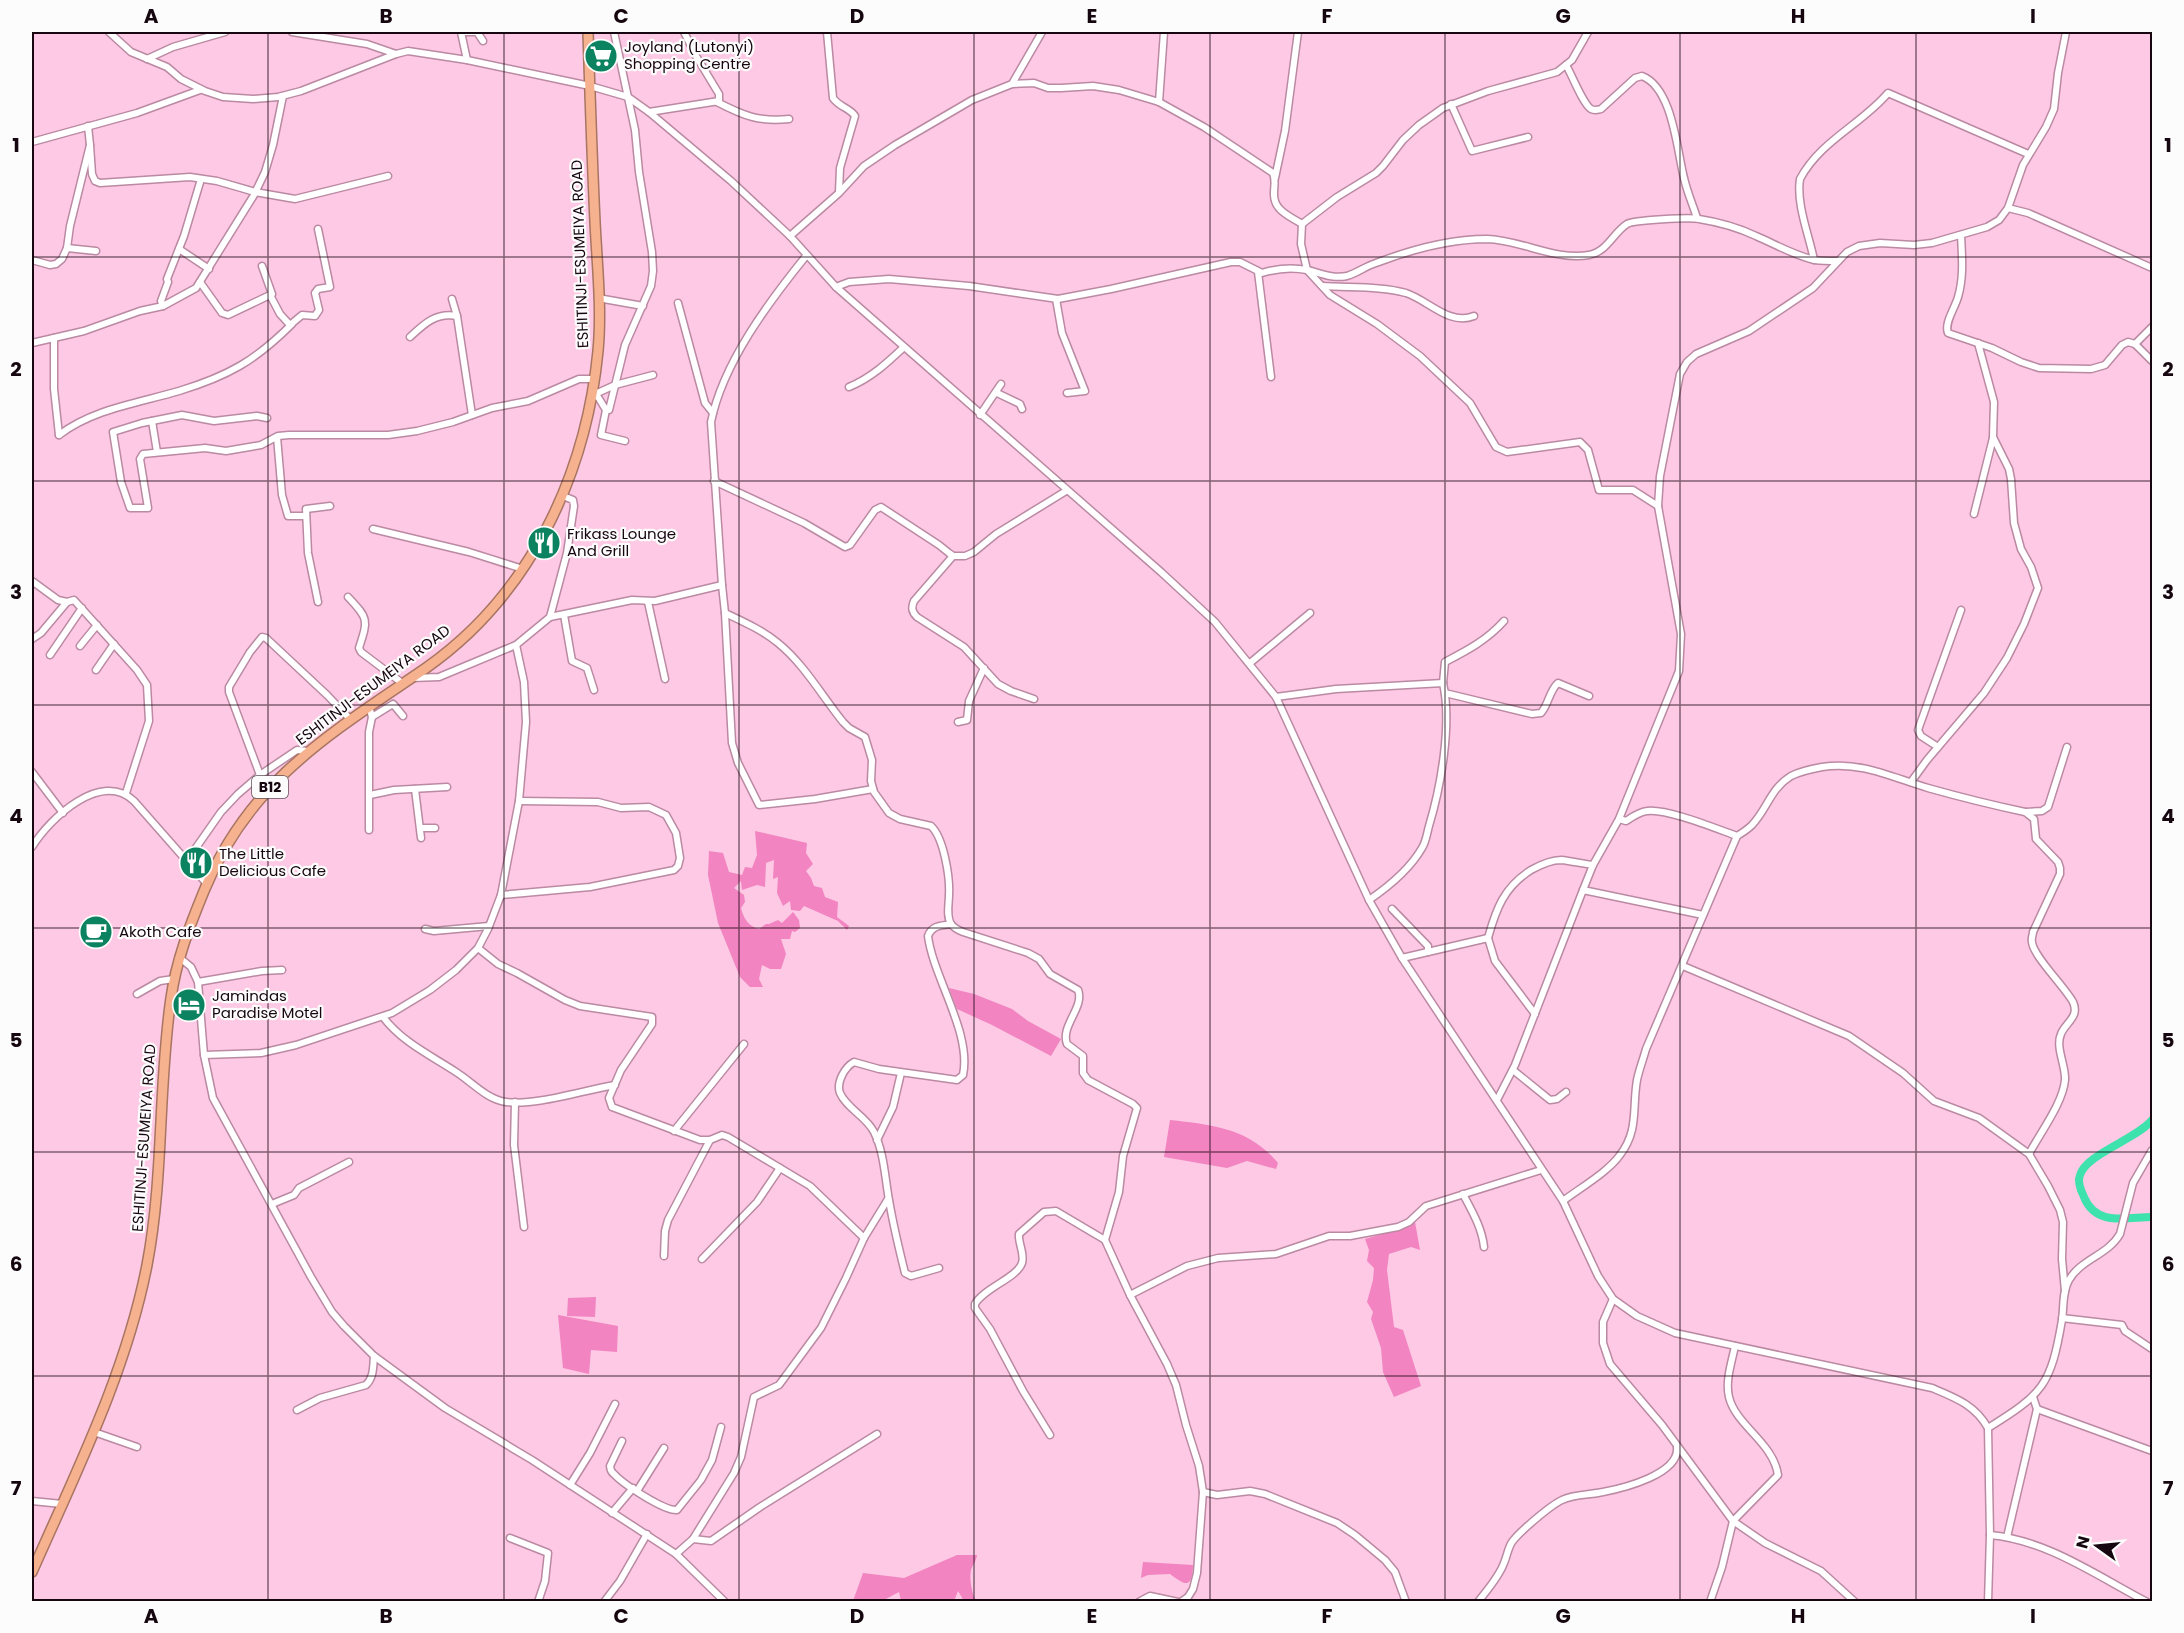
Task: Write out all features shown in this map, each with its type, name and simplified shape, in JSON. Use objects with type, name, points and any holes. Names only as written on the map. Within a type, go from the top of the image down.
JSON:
[{"type":"highway","name":"B12","points":[[588,32],[590,86]]},
{"type":"highway","name":"ESHITINJI-ESUMEIYA ROAD","points":[[32,1572],[115,1380],[146,1267],[154,1208],[167,1029],[174,980],[207,884],[227,846],[270,787],[308,751],[455,645],[477,624],[523,569],[563,495],[580,447],[595,379],[598,346],[590,86]]},
{"type":"street","points":[[109,32],[131,52],[167,67],[181,79],[200,90],[224,97],[283,96],[408,51],[467,60],[590,86],[628,97],[649,112],[731,181],[790,236],[836,287],[1215,622],[1250,663],[1276,697],[1369,900],[1402,958],[1563,1201],[1598,1276],[1613,1299],[1636,1316],[1675,1333],[1932,1388],[1971,1406],[1982,1417],[1988,1428],[1989,1602]]},
{"type":"street","points":[[147,59],[173,48],[225,32]]},
{"type":"street","points":[[292,32],[367,44],[396,54]]},
{"type":"street","points":[[467,60],[462,32],[477,32],[483,41]]},
{"type":"street","points":[[614,32],[628,97],[653,271],[651,286],[625,345],[601,435],[625,441]]},
{"type":"street","points":[[684,32],[719,94],[717,102]]},
{"type":"street","points":[[827,32],[834,98],[836,103],[852,111],[855,116],[840,168],[839,193]]},
{"type":"street","points":[[1012,84],[1042,32]]},
{"type":"street","points":[[1159,102],[1164,32]]},
{"type":"street","points":[[1298,32],[1285,131],[1275,179],[1275,202],[1278,208],[1302,224]]},
{"type":"street","points":[[1588,32],[1579,51],[1566,66],[1557,72],[1451,104],[1419,125],[1376,173],[1337,197],[1302,224],[1301,244],[1306,270],[1330,295],[1377,324],[1420,356],[1470,403],[1496,447],[1507,452],[1580,442],[1588,450],[1599,490],[1634,490],[1658,506]]},
{"type":"street","points":[[1497,1100],[1512,1070],[1593,865],[1619,819],[1679,671],[1682,652],[1681,634],[1658,506],[1660,476],[1680,374],[1687,362],[1696,354],[1749,331],[1813,288],[1847,252],[1870,243],[1914,245],[1932,243],[1987,227],[2000,220],[2008,208],[2028,154],[2046,127],[2054,109],[2066,32]]},
{"type":"street","points":[[1566,66],[1584,99],[1590,108],[1595,110],[1601,109],[1635,78],[1642,76],[1648,78],[1664,100],[1670,113],[1684,179],[1697,218]]},
{"type":"street","points":[[790,236],[839,193],[864,166],[972,100],[1012,84],[1034,83],[1048,88],[1093,86],[1119,90],[1159,102],[1204,126],[1273,173],[1275,179]]},
{"type":"street","points":[[32,142],[137,113],[200,90]]},
{"type":"street","points":[[1814,260],[1803,210],[1800,179],[1827,145],[1888,93],[2028,154]]},
{"type":"street","points":[[32,343],[84,331],[140,311],[163,306],[193,291],[209,269],[265,172],[283,96]]},
{"type":"street","points":[[649,112],[717,102],[757,120],[789,119]]},
{"type":"street","points":[[1451,104],[1472,151],[1528,137]]},
{"type":"street","points":[[88,126],[92,174],[100,183],[144,179],[201,179],[295,199],[388,176]]},
{"type":"street","points":[[32,260],[50,265],[62,259],[67,248],[70,226],[90,145]]},
{"type":"street","points":[[163,306],[161,301],[167,279],[201,179]]},
{"type":"street","points":[[2008,208],[2028,213],[2152,267]]},
{"type":"street","points":[[836,287],[849,282],[889,279],[969,286],[1056,299],[1101,292],[1231,262],[1240,262],[1258,272],[1292,269],[1306,270],[1320,275],[1347,276],[1374,263],[1423,248],[1484,239],[1514,242],[1570,256],[1588,255],[1600,252],[1627,223],[1638,220],[1697,218],[1743,231],[1814,260],[1838,261]]},
{"type":"street","points":[[54,338],[54,388],[58,435],[72,425],[91,417],[181,391],[231,372],[261,353],[302,315],[315,316],[319,310],[315,293],[330,287],[318,229]]},
{"type":"street","points":[[1960,236],[1962,264],[1958,296],[1947,330],[1952,335],[2039,368],[2059,370],[2098,367],[2110,361],[2125,343],[2135,344],[2152,361]]},
{"type":"street","points":[[67,248],[96,250]]},
{"type":"street","points":[[179,249],[209,269]]},
{"type":"street","points":[[807,256],[760,316],[724,379],[712,413],[714,481],[725,613],[732,743],[738,763],[759,805],[815,799],[873,789]]},
{"type":"street","points":[[262,266],[272,294],[270,295],[280,314],[290,325],[292,324]]},
{"type":"street","points":[[1258,272],[1271,377]]},
{"type":"street","points":[[200,282],[222,313],[228,315],[270,295]]},
{"type":"street","points":[[1322,286],[1407,294],[1443,314],[1454,317],[1474,315]]},
{"type":"street","points":[[598,298],[643,306]]},
{"type":"street","points":[[452,299],[460,324],[472,415]]},
{"type":"street","points":[[1056,299],[1062,333],[1084,391],[1067,393]]},
{"type":"street","points":[[678,303],[705,403],[712,413]]},
{"type":"street","points":[[410,338],[427,322],[439,316],[448,314],[457,316]]},
{"type":"street","points":[[2135,344],[2152,327]]},
{"type":"street","points":[[1974,514],[1994,438],[1994,402],[1978,343]]},
{"type":"street","points":[[849,387],[881,369],[904,347]]},
{"type":"street","points":[[592,395],[615,385],[652,375]]},
{"type":"street","points":[[267,418],[256,416],[214,421],[182,415],[113,432],[121,482],[129,508],[148,508],[140,459],[143,454],[205,448],[226,451],[261,445],[277,437],[304,434],[388,435],[417,431],[528,400],[579,379],[595,379]]},
{"type":"street","points":[[980,415],[1001,384]]},
{"type":"street","points":[[997,393],[1020,404],[1022,409]]},
{"type":"street","points":[[592,395],[601,400],[606,410]]},
{"type":"street","points":[[152,421],[157,452]]},
{"type":"street","points":[[277,437],[282,495],[288,516],[306,516]]},
{"type":"street","points":[[1911,782],[1984,693],[2007,658],[2038,588],[2021,549],[2014,523],[2011,479],[1994,438]]},
{"type":"street","points":[[714,481],[804,523],[845,547],[850,545],[875,510],[881,507],[953,556],[965,556],[974,552],[996,534],[1066,491]]},
{"type":"street","points":[[550,617],[567,553],[574,506],[573,500],[563,495]]},
{"type":"street","points":[[318,602],[308,553],[306,508],[330,506]]},
{"type":"street","points":[[373,528],[468,552],[523,569]]},
{"type":"street","points":[[953,556],[914,601],[912,607],[917,617],[964,647],[998,684],[1034,699]]},
{"type":"street","points":[[32,581],[58,600],[68,602],[74,600],[147,685],[148,722],[126,793]]},
{"type":"street","points":[[411,678],[439,677],[516,645],[550,617],[632,600],[648,602],[722,585]]},
{"type":"street","points":[[348,597],[363,612],[366,625],[359,648],[361,652],[402,683]]},
{"type":"street","points":[[32,639],[41,633],[68,602]]},
{"type":"street","points":[[648,602],[665,679]]},
{"type":"street","points":[[50,655],[82,609]]},
{"type":"street","points":[[1938,747],[1922,736],[1918,730],[1961,610]]},
{"type":"street","points":[[725,613],[752,626],[778,643],[792,657],[843,722],[849,728],[865,736],[872,760],[873,789],[889,813],[900,819],[935,829],[949,878],[948,913],[951,924],[963,932],[1028,953],[1039,959],[1050,974],[1078,990],[1079,997],[1065,1034],[1067,1044],[1083,1056],[1083,1073],[1088,1080],[1137,1108],[1123,1156],[1119,1192],[1106,1240]]},
{"type":"street","points":[[1250,663],[1310,613]]},
{"type":"street","points":[[564,615],[572,661],[588,669],[594,690]]},
{"type":"street","points":[[1369,900],[1396,879],[1423,848],[1441,780],[1445,662],[1490,637],[1504,621]]},
{"type":"street","points":[[80,646],[97,625]]},
{"type":"street","points":[[260,775],[229,687],[261,637],[266,638],[303,672],[350,719]]},
{"type":"street","points":[[96,669],[114,644]]},
{"type":"street","points":[[204,1055],[261,1053],[296,1045],[383,1017],[414,1002],[456,970],[478,948],[501,895],[519,801],[526,722],[524,682],[516,645]]},
{"type":"street","points":[[958,722],[967,720],[969,701],[984,668]]},
{"type":"street","points":[[1276,697],[1327,690],[1443,683]]},
{"type":"street","points":[[1445,693],[1532,714],[1541,713],[1546,708],[1554,686],[1558,683],[1589,696]]},
{"type":"street","points":[[372,717],[393,704],[403,716]]},
{"type":"street","points":[[369,706],[372,717],[369,732],[369,831]]},
{"type":"street","points":[[1563,1201],[1612,1164],[1631,1138],[1636,1116],[1637,1079],[1646,1049],[1737,836],[1751,826],[1780,784],[1793,775],[1807,770],[1835,765],[1857,766],[1972,800],[2025,812],[2042,811],[2048,807],[2067,747]]},
{"type":"street","points":[[186,862],[221,812],[260,775],[297,750],[308,751]]},
{"type":"street","points":[[32,772],[63,813]]},
{"type":"street","points":[[370,795],[394,790],[447,787]]},
{"type":"street","points":[[32,846],[45,829],[63,813],[97,792],[110,789],[126,793],[207,884]]},
{"type":"street","points":[[415,789],[421,838]]},
{"type":"street","points":[[501,895],[590,887],[674,870],[680,858],[676,833],[666,815],[649,807],[621,808],[598,802],[519,801]]},
{"type":"street","points":[[1619,819],[1626,821],[1649,810],[1691,820],[1737,836]]},
{"type":"street","points":[[2025,812],[2034,819],[2036,839],[2058,862],[2060,868],[2060,874],[2033,932],[2032,942],[2035,950],[2067,993],[2075,1009],[2074,1016],[2060,1035],[2065,1068],[2061,1096],[2029,1154]]},
{"type":"street","points":[[421,828],[435,828]]},
{"type":"street","points":[[1534,1014],[1496,961],[1488,938],[1502,897],[1518,878],[1551,861],[1562,860],[1593,865]]},
{"type":"street","points":[[1583,890],[1703,915]]},
{"type":"street","points":[[1392,909],[1428,946],[1428,952]]},
{"type":"street","points":[[939,1268],[911,1276],[905,1273],[877,1140],[862,1116],[840,1093],[840,1083],[848,1065],[854,1062],[901,1073],[957,1080],[963,1075],[963,1050],[956,1022],[928,936],[935,927],[951,924]]},
{"type":"street","points":[[425,929],[435,931],[489,926]]},
{"type":"street","points":[[1402,958],[1488,938]]},
{"type":"street","points":[[478,948],[498,964],[580,1006],[652,1017],[652,1024],[621,1070],[609,1098],[612,1107],[700,1140],[710,1140],[722,1134],[728,1137],[810,1186],[864,1238]]},
{"type":"street","points":[[180,958],[190,967],[198,982],[204,1055],[213,1098],[332,1312],[355,1339],[374,1356],[445,1408],[676,1554],[725,1602]]},
{"type":"street","points":[[1683,966],[1850,1036],[1903,1073],[1934,1101],[1979,1118],[2029,1154],[2060,1210],[2063,1222],[2062,1279],[2065,1291]]},
{"type":"street","points":[[198,982],[262,971],[282,970]]},
{"type":"street","points":[[137,994],[160,981],[174,980]]},
{"type":"street","points":[[383,1017],[393,1030],[497,1100],[515,1102],[542,1100],[615,1085]]},
{"type":"street","points":[[674,1131],[744,1044]]},
{"type":"street","points":[[1512,1070],[1550,1100],[1557,1099],[1566,1092]]},
{"type":"street","points":[[877,1140],[893,1107],[901,1073]]},
{"type":"street","points":[[515,1102],[514,1145],[524,1227]]},
{"type":"street","points":[[664,1256],[668,1220],[710,1140]]},
{"type":"street","points":[[1988,1428],[2020,1409],[2042,1387],[2052,1368],[2065,1291],[2070,1277],[2116,1241],[2133,1183],[2152,1150]]},
{"type":"street","points":[[272,1204],[294,1195],[299,1188],[349,1162]]},
{"type":"street","points":[[702,1259],[757,1202],[780,1168]]},
{"type":"street","points":[[1130,1295],[1187,1266],[1218,1258],[1276,1254],[1329,1236],[1350,1236],[1398,1227],[1409,1222],[1426,1206],[1541,1170]]},
{"type":"street","points":[[1463,1194],[1477,1220],[1484,1247]]},
{"type":"street","points":[[676,1554],[693,1539],[734,1473],[741,1457],[754,1397],[779,1385],[821,1328],[864,1238],[888,1199]]},
{"type":"street","points":[[1050,1435],[1023,1391],[990,1329],[975,1308],[975,1304],[996,1284],[1018,1270],[1023,1259],[1018,1240],[1019,1234],[1044,1212],[1056,1211],[1106,1240],[1130,1295],[1176,1385],[1199,1466],[1203,1492],[1197,1573],[1193,1589],[1188,1597],[1179,1602],[1150,1596],[1140,1602]]},
{"type":"street","points":[[1613,1299],[1603,1322],[1603,1343],[1610,1364],[1662,1425],[1733,1521],[1765,1543],[1821,1571],[1855,1602]]},
{"type":"street","points":[[2062,1318],[2122,1325],[2125,1331],[2152,1349]]},
{"type":"street","points":[[1710,1602],[1722,1567],[1733,1521],[1778,1475],[1772,1458],[1736,1411],[1728,1395],[1735,1346]]},
{"type":"street","points":[[297,1410],[320,1398],[366,1385],[371,1381],[373,1374],[374,1356]]},
{"type":"street","points":[[2007,1537],[2037,1409],[2033,1397]]},
{"type":"street","points":[[570,1485],[594,1447],[615,1404]]},
{"type":"street","points":[[2037,1409],[2152,1451]]},
{"type":"street","points":[[622,1442],[610,1469],[613,1474],[667,1509],[677,1510],[701,1480],[712,1460],[721,1427]]},
{"type":"street","points":[[94,1432],[137,1447]]},
{"type":"street","points":[[693,1539],[711,1541],[760,1507],[877,1434]]},
{"type":"street","points":[[1478,1602],[1504,1564],[1512,1542],[1562,1500],[1605,1492],[1641,1482],[1662,1473],[1672,1461],[1677,1446]]},
{"type":"street","points":[[612,1513],[635,1490],[664,1448]]},
{"type":"street","points":[[1203,1492],[1217,1495],[1250,1491],[1265,1494],[1337,1523],[1385,1560],[1395,1572],[1406,1602]]},
{"type":"street","points":[[32,1501],[62,1504]]},
{"type":"street","points":[[604,1602],[620,1581],[647,1534]]},
{"type":"street","points":[[1990,1535],[2019,1539],[2045,1548],[2147,1602]]},
{"type":"street","points":[[510,1538],[548,1553],[545,1581],[538,1602]]},
{"type":"shaded area","points":[[755,831],[807,843],[806,853],[813,864],[806,871],[814,886],[822,888],[825,897],[838,902],[837,917],[849,926],[847,930],[838,921],[804,906],[800,911],[791,910],[790,901],[783,906],[777,893],[778,877],[773,879],[774,860],[766,863],[765,887],[757,885],[742,890],[741,881],[734,888],[744,895],[745,902],[741,908],[745,919],[759,929],[778,920],[782,923],[793,912],[799,920],[800,928],[795,932],[792,931],[790,939],[781,939],[786,954],[781,969],[770,969],[762,965],[759,979],[763,987],[750,987],[740,977],[718,923],[708,875],[709,851],[723,853],[729,872],[742,875],[745,867],[752,868],[757,855]]},
{"type":"shaded area","points":[[949,988],[974,994],[1012,1009],[1028,1021],[1061,1039],[1051,1056],[957,1009]]},
{"type":"shaded area","points":[[1170,1120],[1201,1124],[1242,1135],[1267,1151],[1278,1163],[1276,1169],[1247,1161],[1227,1168],[1164,1157]]},
{"type":"shaded area","points":[[1415,1222],[1420,1250],[1411,1247],[1389,1254],[1387,1270],[1394,1327],[1403,1330],[1421,1386],[1394,1397],[1383,1372],[1381,1348],[1371,1319],[1373,1312],[1367,1302],[1374,1268],[1367,1261],[1369,1250],[1365,1239],[1407,1227]]},
{"type":"shaded area","points":[[596,1297],[595,1317],[567,1316],[568,1298]]},
{"type":"shaded area","points":[[558,1315],[618,1326],[617,1352],[591,1350],[589,1374],[563,1368]]},
{"type":"shaded area","points":[[957,1555],[977,1555],[970,1578],[976,1601],[964,1601],[958,1591],[954,1601],[901,1601],[899,1592],[882,1601],[853,1601],[863,1573],[904,1578]]},
{"type":"shaded area","points":[[1143,1562],[1193,1565],[1190,1582],[1184,1583],[1170,1574],[1148,1575],[1141,1578]]},
{"type":"waterway","points":[[2152,1120],[2135,1134],[2092,1160],[2084,1167],[2079,1181],[2089,1206],[2104,1217],[2123,1219],[2152,1217]]},
{"type":"place","name":"Joyland (Lutonyi) Shopping Centre","points":[[601,56]]},
{"type":"place","name":"Frikass Lounge And Grill","points":[[544,543]]},
{"type":"place","name":"The Little Delicious Cafe","points":[[196,863]]},
{"type":"place","name":"Akoth Cafe","points":[[96,932]]},
{"type":"place","name":"Jamindas Paradise Motel","points":[[189,1005]]}]
